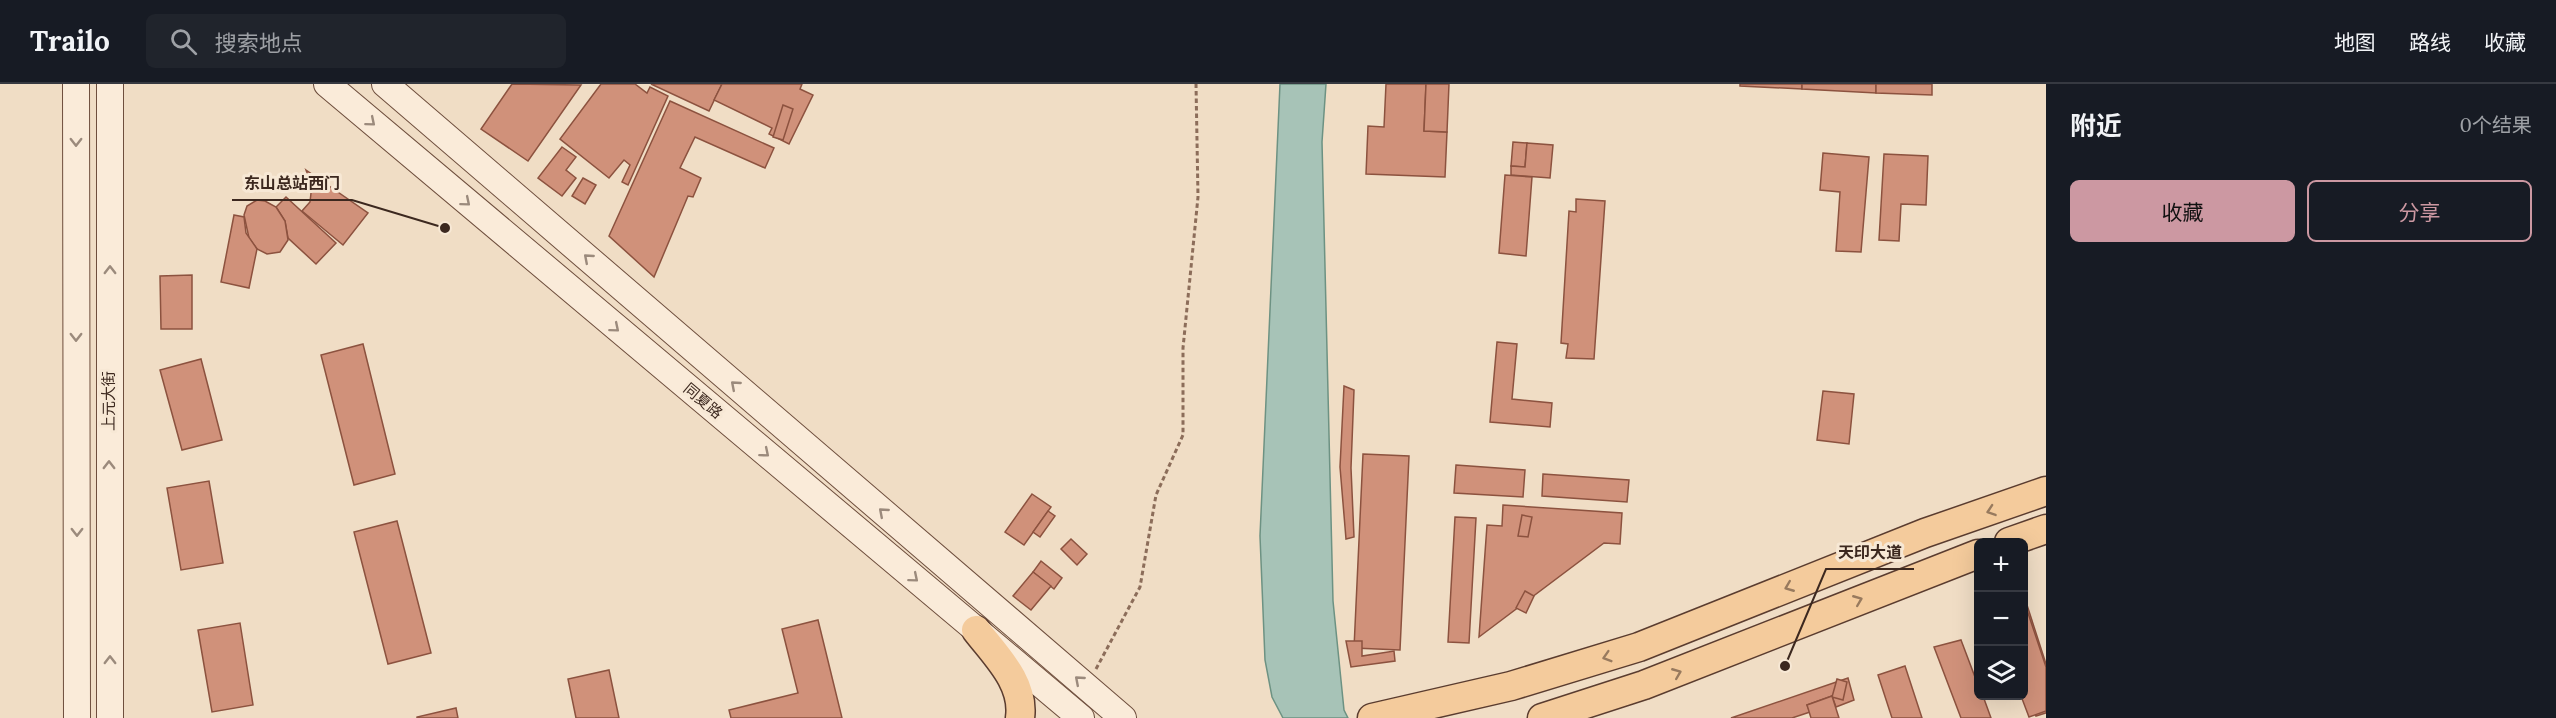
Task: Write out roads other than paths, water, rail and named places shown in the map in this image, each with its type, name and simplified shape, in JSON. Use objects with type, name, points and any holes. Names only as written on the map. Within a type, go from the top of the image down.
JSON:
[{"type":"main road","points":[[75,84],[77,718]]},
{"type":"main road","name":"上元大街","points":[[110,84],[110,718]]},
{"type":"main road","name":"同夏路","points":[[327,84],[1081,718]]},
{"type":"main road","points":[[385,84],[1123,718]]},
{"type":"main road","points":[[1374,718],[1511,686],[1639,647],[1925,533],[2046,491]]},
{"type":"main road","points":[[2022,538],[2046,529]]},
{"type":"main road","points":[[1542,718],[1644,686],[1974,556]]},
{"type":"main road","points":[[976,630],[1006,668],[1018,690],[1022,707],[1020,718]]},
{"type":"place","name":"东山总站西门","points":[[445,228]]},
{"type":"place","name":"天印大道","points":[[1785,666]]}]
